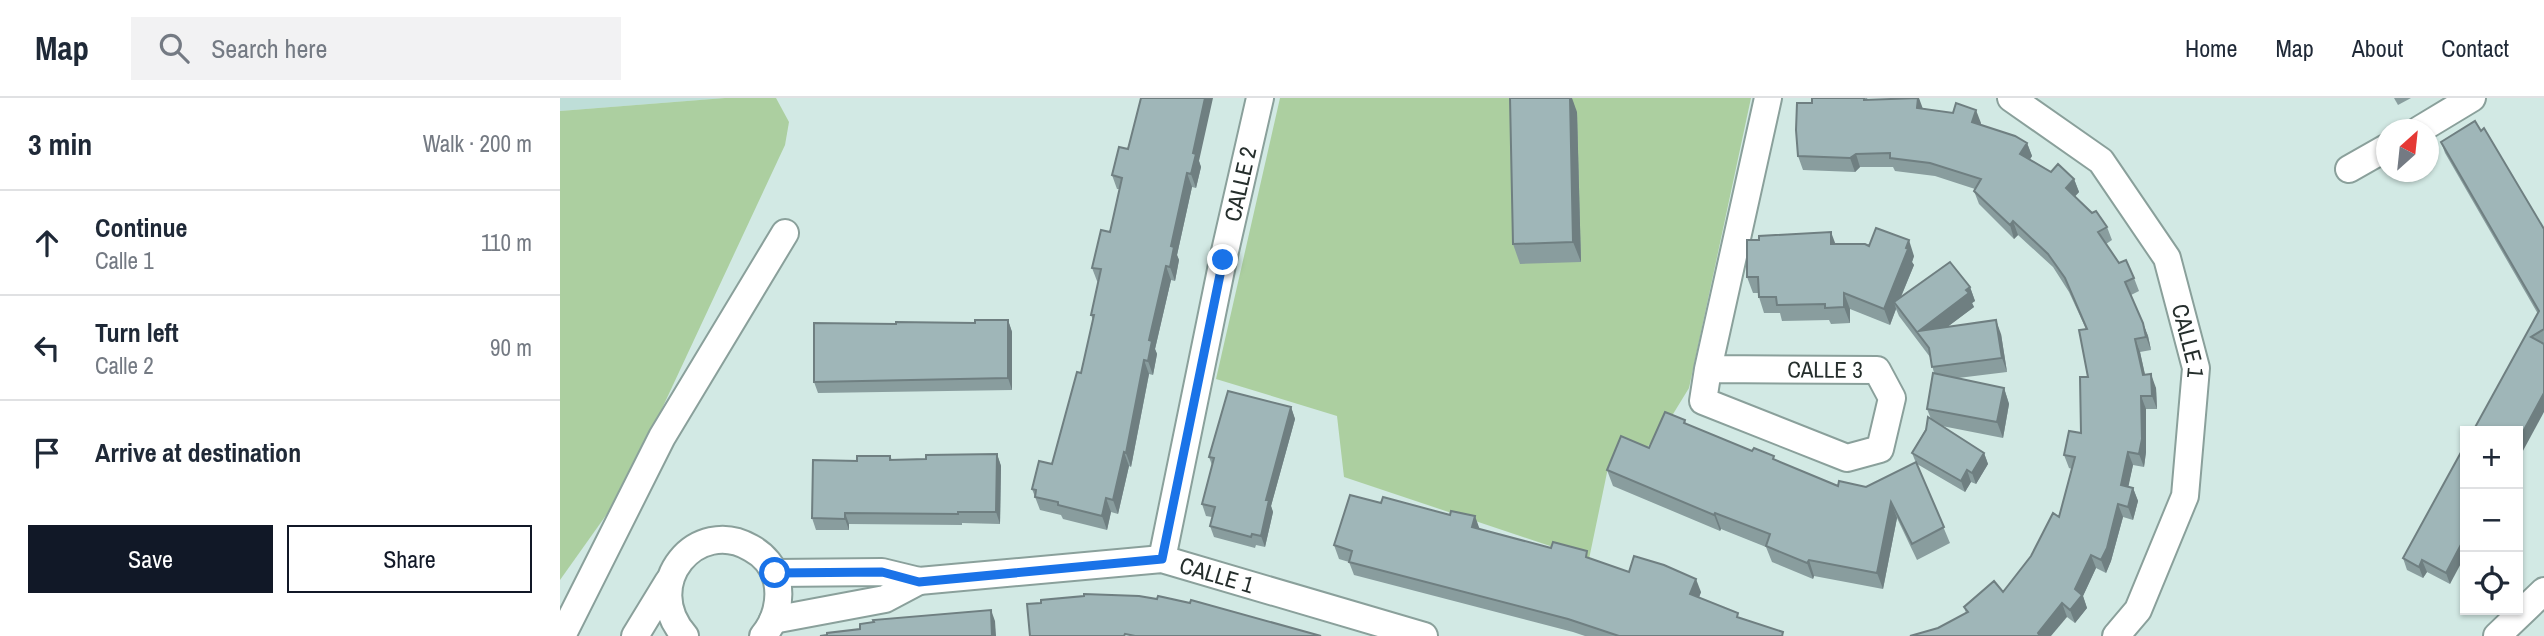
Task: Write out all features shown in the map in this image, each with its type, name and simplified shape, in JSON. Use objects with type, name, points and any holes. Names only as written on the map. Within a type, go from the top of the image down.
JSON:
[{"type":"street","name":"CALLE 2","points":[[1162,559],[1223,260],[1260,98]]},
{"type":"street","points":[[1708,369],[1768,98]]},
{"type":"street","name":"CALLE 1","points":[[2011,98],[2101,161],[2145,225],[2167,258],[2196,368],[2185,496],[2138,610],[2116,636]]},
{"type":"street","points":[[2437,119],[2472,98]]},
{"type":"street","points":[[2349,169],[2376,154]]},
{"type":"street","points":[[562,636],[662,437],[785,233]]},
{"type":"street","name":"CALLE 3","points":[[1708,369],[1877,370],[1892,398],[1880,449],[1847,458],[1703,401],[1708,369]]},
{"type":"street","points":[[635,636],[680,560],[697,546],[719,540],[742,543],[762,554],[775,573],[780,595],[768,628]]},
{"type":"street","name":"CALLE 1","points":[[775,573],[882,572],[919,582],[1162,559],[1424,636]]},
{"type":"street","points":[[669,580],[667,603],[675,625],[685,636]]},
{"type":"street","name":"CALLE 1","points":[[768,628],[885,599],[919,582]]},
{"type":"street","points":[[2497,636],[2544,591]]},
{"type":"shaded area","points":[[560,98],[725,98],[560,111]]},
{"type":"green space","points":[[725,98],[776,98],[789,122],[785,145],[624,490],[560,580],[560,111]]},
{"type":"green space","points":[[1280,98],[1751,98],[1689,388],[1670,419],[1645,450],[1609,463],[1589,559],[1344,477],[1337,416],[1216,379]]},
{"type":"building","points":[[1141,98],[1205,98],[1193,153],[1196,154],[1191,174],[1187,173],[1171,246],[1174,247],[1170,267],[1166,266],[1149,340],[1152,341],[1148,361],[1144,360],[1126,453],[1124,452],[1113,500],[1106,498],[1102,516],[1035,497],[1036,490],[1032,489],[1039,461],[1052,464],[1077,372],[1081,373],[1101,269],[1092,268],[1101,230],[1110,232],[1122,178],[1112,175],[1119,147],[1128,149]]},
{"type":"building","points":[[1510,98],[1570,98],[1573,242],[1513,244]]},
{"type":"building","points":[[1812,98],[1918,98],[1917,108],[1953,113],[1956,103],[1976,110],[1972,122],[2015,136],[2027,143],[2020,154],[2051,172],[2058,164],[2074,179],[2066,188],[2092,213],[2096,211],[2107,227],[2098,232],[2119,263],[2126,260],[2134,278],[2125,282],[2143,323],[2146,337],[2135,339],[2143,375],[2151,374],[2152,396],[2141,396],[2142,439],[2139,454],[2128,452],[2121,485],[2133,488],[2128,507],[2118,504],[2107,548],[2101,560],[2091,555],[2075,589],[2082,595],[2070,610],[2062,603],[2038,633],[2040,636],[1910,636],[1938,628],[1968,612],[1964,607],[1994,581],[2003,592],[2031,556],[2053,513],[2059,517],[2075,457],[2064,455],[2069,431],[2081,433],[2080,377],[2088,377],[2079,330],[2087,329],[2065,278],[2048,254],[2013,221],[2010,225],[1974,191],[1981,179],[1930,163],[1890,158],[1890,153],[1856,154],[1850,158],[1798,156],[1797,103],[1812,103]]},
{"type":"building","points":[[2475,121],[2481,131],[2484,128],[2544,229],[2544,329],[2531,337],[2544,344],[2544,393],[2523,432],[2523,426],[2476,426],[2539,311],[2441,142]]},
{"type":"building","points":[[1876,228],[1909,240],[1908,249],[1884,309],[1844,293],[1844,307],[1825,308],[1825,304],[1777,305],[1776,297],[1759,297],[1758,277],[1747,277],[1747,240],[1759,240],[1759,236],[1831,232],[1831,244],[1869,246]]},
{"type":"building","points":[[1950,262],[1970,287],[1966,290],[1969,293],[1919,331],[1996,320],[2002,358],[1932,367],[1929,348],[1894,302]]},
{"type":"building","points":[[975,320],[1008,320],[1008,378],[814,382],[814,323],[975,323]]},
{"type":"building","points":[[1933,373],[2004,388],[1997,422],[1927,409]]},
{"type":"building","points":[[1228,391],[1291,407],[1266,500],[1269,500],[1261,536],[1252,534],[1251,537],[1210,526],[1215,507],[1202,504],[1214,458],[1209,457]]},
{"type":"building","points":[[1665,412],[1685,420],[1684,423],[1752,451],[1754,448],[1774,456],[1773,459],[1838,486],[1839,481],[1866,487],[1916,462],[1944,527],[1912,544],[1891,502],[1877,573],[1809,560],[1807,563],[1766,546],[1770,534],[1715,513],[1714,515],[1607,470],[1621,436],[1649,448]]},
{"type":"building","points":[[1928,417],[1984,453],[1972,473],[1967,470],[1961,481],[1912,453],[1926,430]]},
{"type":"building","points":[[997,454],[996,512],[845,513],[845,519],[812,518],[813,460],[857,461],[857,456],[890,456],[890,460],[926,459],[926,455]]},
{"type":"building","points":[[2460,454],[2460,546],[2446,573],[2422,560],[2419,567],[2403,558]]},
{"type":"building","points":[[1350,495],[1381,503],[1383,497],[1450,515],[1451,511],[1475,516],[1472,527],[1551,548],[1553,542],[1587,551],[1586,557],[1629,572],[1634,556],[1664,565],[1696,579],[1690,594],[1738,613],[1737,617],[1783,632],[1782,636],[1619,636],[1568,619],[1349,562],[1352,551],[1334,545]]},
{"type":"building","points":[[1084,594],[1157,599],[1158,596],[1190,603],[1191,600],[1321,636],[1030,636],[1027,604]]},
{"type":"building","points":[[991,610],[992,636],[820,636],[860,629],[860,624],[874,622],[873,620]]},
{"type":"route","points":[[775,573],[882,572],[919,582],[1162,559],[1223,260]]}]
